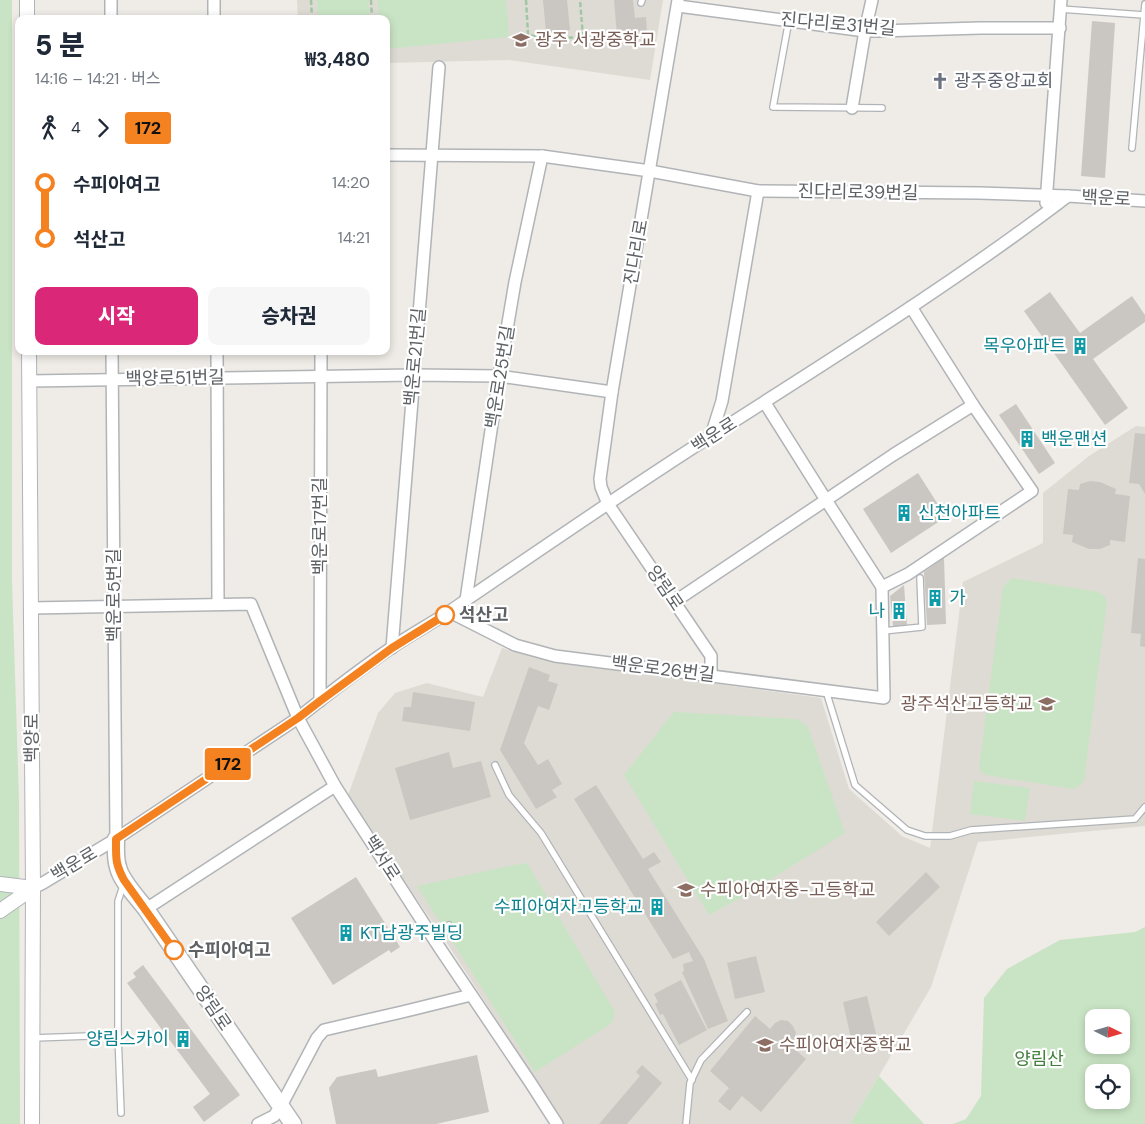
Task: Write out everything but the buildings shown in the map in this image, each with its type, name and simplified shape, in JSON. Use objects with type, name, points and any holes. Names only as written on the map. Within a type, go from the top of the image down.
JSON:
[{"type":"main road","name":"양림로","points":[[116,839],[116,858],[118,868],[124,880],[146,909],[293,1124]]},
{"type":"street","points":[[26,0],[27,15]]},
{"type":"street","points":[[111,0],[111,15]]},
{"type":"street","points":[[214,0],[214,15]]},
{"type":"street","points":[[852,108],[864,31],[872,0]]},
{"type":"street","name":"진다리로31번길","points":[[678,3],[864,31],[1060,28]]},
{"type":"street","name":"진다리로","points":[[608,504],[600,479],[612,392],[678,3]]},
{"type":"street","points":[[1044,214],[1061,4]]},
{"type":"street","name":"백운로21번길","points":[[392,648],[439,67]]},
{"type":"street","name":"진다리로39번길","points":[[390,155],[542,156],[758,191],[979,193],[1068,196]]},
{"type":"street","name":"백운로25번길","points":[[466,600],[515,282],[542,156]]},
{"type":"street","points":[[711,436],[722,401],[758,191]]},
{"type":"street","name":"백운로","points":[[0,911],[33,888],[116,839],[298,718],[392,648],[450,612],[711,436],[765,403],[911,307],[1068,196],[1145,201]]},
{"type":"street","points":[[882,587],[908,574],[1032,491],[973,405],[911,307]]},
{"type":"street","name":"백양로","points":[[29,355],[33,888],[32,1124]]},
{"type":"street","name":"백운로5번길","points":[[112,355],[116,839]]},
{"type":"street","points":[[217,355],[218,604]]},
{"type":"street","name":"백운로17번길","points":[[320,701],[321,355]]},
{"type":"street","name":"백양로51번길","points":[[29,380],[414,375],[499,376],[612,392]]},
{"type":"street","points":[[765,403],[882,587],[883,631]]},
{"type":"street","points":[[674,602],[893,455],[973,405]]},
{"type":"street","name":"양림로","points":[[608,504],[711,656],[711,675]]},
{"type":"street","points":[[31,608],[251,604],[298,718]]},
{"type":"street","name":"백운로26번길","points":[[450,612],[515,646],[555,656],[884,698],[883,631]]},
{"type":"street","name":"백서로","points":[[298,718],[335,786],[433,938],[557,1124]]},
{"type":"street","points":[[146,909],[335,786]]},
{"type":"street","points":[[0,884],[33,888]]},
{"type":"street","points":[[258,1124],[274,1116],[317,1038],[324,1030],[471,994]]},
{"type":"lane","points":[[1061,4],[1144,15]]},
{"type":"lane","points":[[1132,148],[1145,4]]},
{"type":"lane","points":[[789,20],[773,107],[882,108]]},
{"type":"lane","points":[[883,631],[922,627],[920,578]]},
{"type":"lane","points":[[826,691],[856,785],[907,830],[925,836],[950,836],[971,830],[1135,819],[1145,807]]},
{"type":"lane","points":[[495,765],[510,795],[541,833],[692,1080]]},
{"type":"lane","points":[[121,1113],[118,1035],[118,901],[124,880]]},
{"type":"lane","points":[[433,938],[449,925]]},
{"type":"lane","points":[[686,1124],[690,1083],[702,1060],[747,1012]]},
{"type":"lane","points":[[33,1038],[118,1035]]},
{"type":"path","points":[[311,0],[312,15]]},
{"type":"path","points":[[371,0],[372,15]]},
{"type":"path","points":[[526,0],[528,34],[542,39],[583,37],[580,0]]},
{"type":"shaded area","name":"광주 서광중학교","points":[[297,0],[663,0],[650,80],[509,60],[390,63],[390,15],[298,15]]},
{"type":"shaded area","name":"수피아여자중-고등학교","points":[[1136,426],[1145,427],[1145,826],[978,842],[931,987],[850,1124],[564,1124],[445,940],[347,798],[378,713],[395,693],[427,683],[483,697],[502,648],[554,662],[821,698],[849,789],[902,836],[930,848],[963,582],[1043,543],[1043,493],[1089,456]]},
{"type":"green space","points":[[0,0],[12,0],[12,581],[19,800],[20,1124],[0,1124]]},
{"type":"green space","points":[[317,0],[368,0],[370,15],[318,15]]},
{"type":"green space","points":[[377,0],[506,0],[509,37],[390,49],[390,15],[379,15]]},
{"type":"green space","points":[[1012,578],[1099,592],[1107,602],[1084,781],[1073,789],[986,775],[981,772],[979,767],[1003,586]]},
{"type":"green space","points":[[674,712],[797,719],[808,727],[845,833],[742,897],[709,915],[624,775]]},
{"type":"green space","points":[[974,781],[1030,788],[1025,821],[970,814]]},
{"type":"green space","points":[[527,863],[615,1012],[612,1023],[535,1072],[417,886]]},
{"type":"green space","name":"양림산","points":[[1145,927],[1145,1124],[953,1124],[966,1119],[981,1096],[984,998],[1007,969],[1060,940],[1135,932]]},
{"type":"green space","points":[[879,1076],[924,1124],[850,1124]]},
{"type":"bus line","name":"172","points":[[174,950],[124,880],[118,868],[116,858],[116,839],[298,718],[392,648],[445,615]]},
{"type":"place","name":"광주 서광중학교","points":[[521,40]]},
{"type":"place","name":"광주중앙교회","points":[[940,81]]},
{"type":"place","name":"목우아파트","points":[[1080,346]]},
{"type":"place","name":"백운맨션","points":[[1027,439]]},
{"type":"place","name":"신천아파트","points":[[904,513]]},
{"type":"place","name":"가","points":[[935,598]]},
{"type":"place","name":"나","points":[[899,611]]},
{"type":"place","name":"석산고","points":[[445,615]]},
{"type":"place","name":"광주석산고등학교","points":[[1047,704]]},
{"type":"place","name":"수피아여자중-고등학교","points":[[686,890]]},
{"type":"place","name":"수피아여자고등학교","points":[[657,907]]},
{"type":"place","name":"KT남광주빌딩","points":[[346,933]]},
{"type":"place","name":"수피아여고","points":[[174,950]]},
{"type":"place","name":"양림스카이","points":[[183,1039]]},
{"type":"place","name":"수피아여자중학교","points":[[765,1045]]}]
